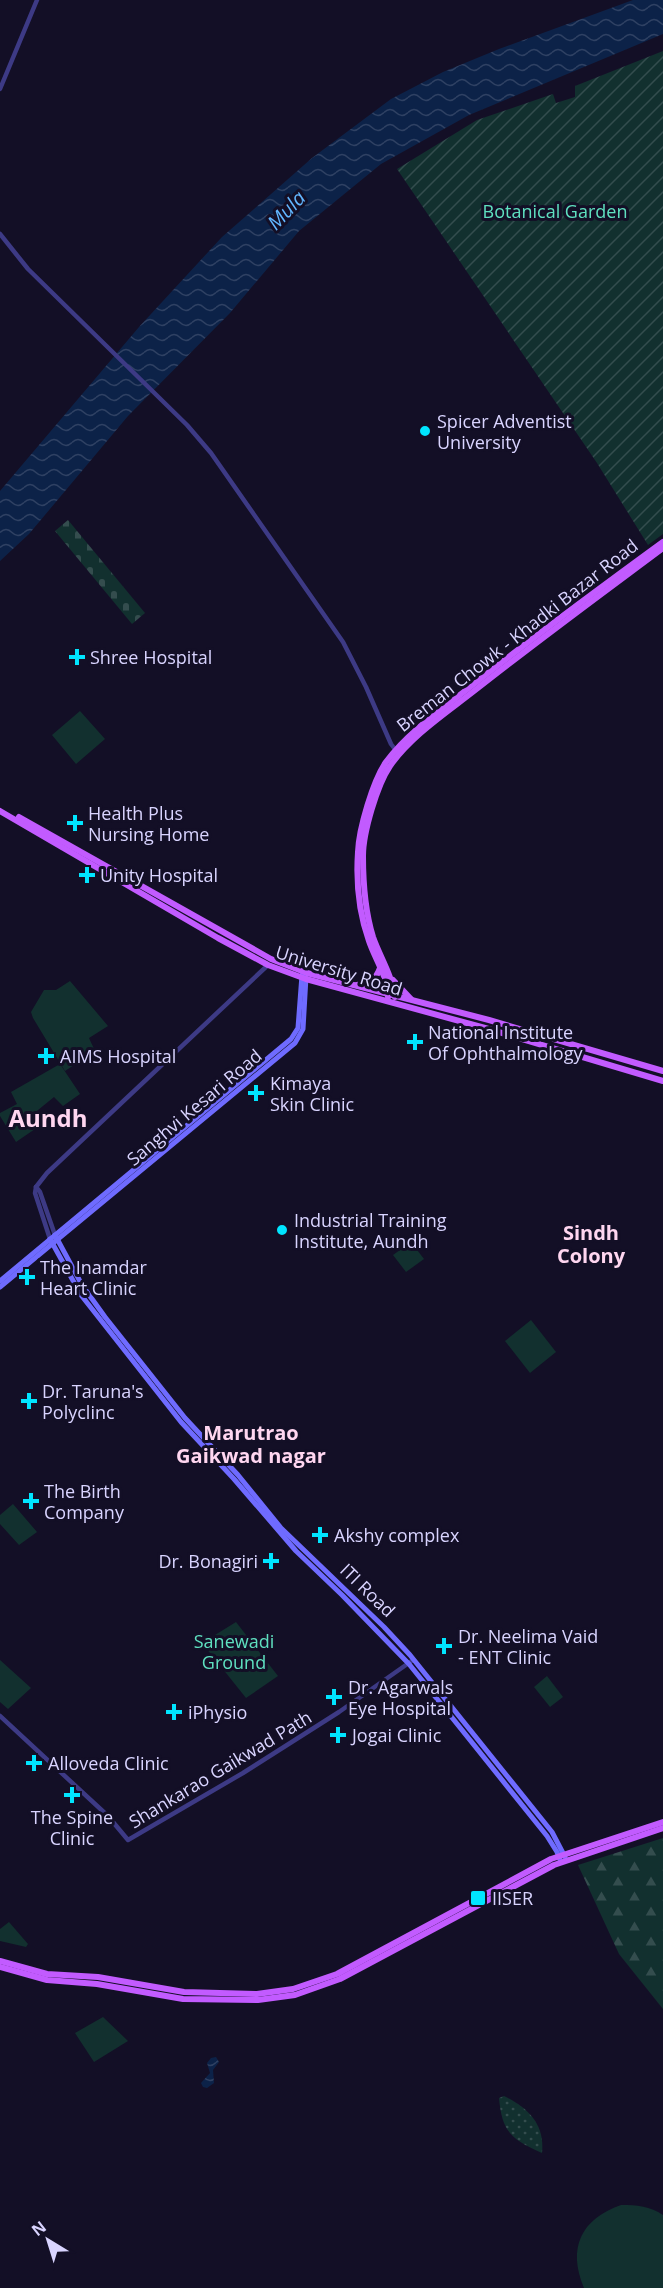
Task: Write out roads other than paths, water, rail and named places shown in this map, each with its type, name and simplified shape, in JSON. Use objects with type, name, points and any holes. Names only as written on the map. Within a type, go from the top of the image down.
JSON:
[{"type":"main road","name":"Breman Chowk - Khadki Bazar Road","points":[[391,999],[387,983],[367,937],[360,902],[357,867],[362,833],[384,777],[397,752],[447,706],[528,641],[663,542]]},
{"type":"main road","name":"Breman Chowk - Khadki Bazar Road","points":[[397,752],[532,646],[663,549]]},
{"type":"main road","name":"University Road","points":[[0,808],[269,962],[304,975],[663,1081]]},
{"type":"main road","name":"Breman Chowk - Khadki Bazar Road","points":[[362,833],[366,909],[374,939],[390,978],[391,999]]},
{"type":"main road","points":[[353,985],[371,981],[377,976],[380,968]]},
{"type":"main road","name":"University Road","points":[[304,975],[353,985],[391,999],[412,1000],[663,1071]]},
{"type":"main road","name":"Sanghvi Kesari Road","points":[[53,1239],[295,1043],[303,1029],[304,975]]},
{"type":"main road","points":[[390,978],[412,1000]]},
{"type":"main road","points":[[0,1281],[53,1239]]},
{"type":"main road","points":[[0,1287],[53,1239]]},
{"type":"main road","name":"ITI Road","points":[[53,1239],[77,1289],[181,1422],[296,1551],[411,1662],[563,1858]]},
{"type":"main road","points":[[0,1961],[48,1974],[98,1977],[184,1992],[257,1994],[293,1989],[337,1974],[563,1858],[663,1822]]},
{"type":"main road","points":[[0,1967],[46,1980],[97,1984],[183,1999],[258,2000],[294,1995],[350,1974],[563,1858],[663,1828]]},
{"type":"street","points":[[0,89],[37,0]]},
{"type":"street","points":[[0,234],[28,269],[187,425],[210,453],[343,642],[397,752]]},
{"type":"street","points":[[53,1239],[35,1193],[36,1187],[47,1173],[269,962]]},
{"type":"street","name":"Shankarao Gaikwad Path","points":[[0,1716],[108,1816],[128,1840],[243,1773],[339,1712],[411,1662]]},
{"type":"water","name":"Mula","points":[[633,0],[663,0],[663,34],[469,115],[381,164],[299,231],[230,313],[128,416],[29,534],[0,561],[0,491],[139,327],[222,237],[312,158],[391,99],[443,72],[499,49]]},
{"type":"water","points":[[216,2057],[219,2062],[213,2070],[214,2083],[207,2088],[203,2087],[201,2083],[210,2073],[207,2063],[211,2058]]},
{"type":"place","name":"Spicer Adventist University","points":[[425,431]]},
{"type":"place","name":"Shree Hospital","points":[[77,657]]},
{"type":"place","name":"Health Plus Nursing Home","points":[[75,823]]},
{"type":"place","name":"Unity Hospital","points":[[87,875]]},
{"type":"place","name":"National Institute Of Ophthalmology","points":[[415,1042]]},
{"type":"place","name":"AIMS Hospital","points":[[46,1056]]},
{"type":"place","name":"Kimaya Skin Clinic","points":[[256,1093]]},
{"type":"place","name":"Industrial Training Institute, Aundh","points":[[282,1230]]},
{"type":"place","name":"The Inamdar Heart Clinic","points":[[27,1277]]},
{"type":"place","name":"Dr. Taruna's Polyclinc","points":[[29,1401]]},
{"type":"place","name":"The Birth Company","points":[[31,1501]]},
{"type":"place","name":"Akshy complex","points":[[320,1535]]},
{"type":"place","name":"Dr. Bonagiri","points":[[271,1561]]},
{"type":"place","name":"Dr. Neelima Vaid - ENT Clinic","points":[[444,1646]]},
{"type":"place","name":"Dr. Agarwals Eye Hospital","points":[[334,1697]]},
{"type":"place","name":"iPhysio","points":[[174,1712]]},
{"type":"place","name":"Jogai Clinic","points":[[338,1735]]},
{"type":"place","name":"Alloveda Clinic","points":[[34,1763]]},
{"type":"place","name":"The Spine Clinic","points":[[72,1795]]},
{"type":"place","name":"IISER","points":[[478,1898]]},
{"type":"district","name":"Aundh","points":[[48,1117]]},
{"type":"district","name":"Sindh Colony","points":[[591,1244]]},
{"type":"district","name":"Marutrao Gaikwad nagar","points":[[251,1444]]},
{"type":"park label","name":"Botanical Garden","points":[[555,211]]},
{"type":"park label","name":"Sanewadi Ground","points":[[234,1651]]}]
